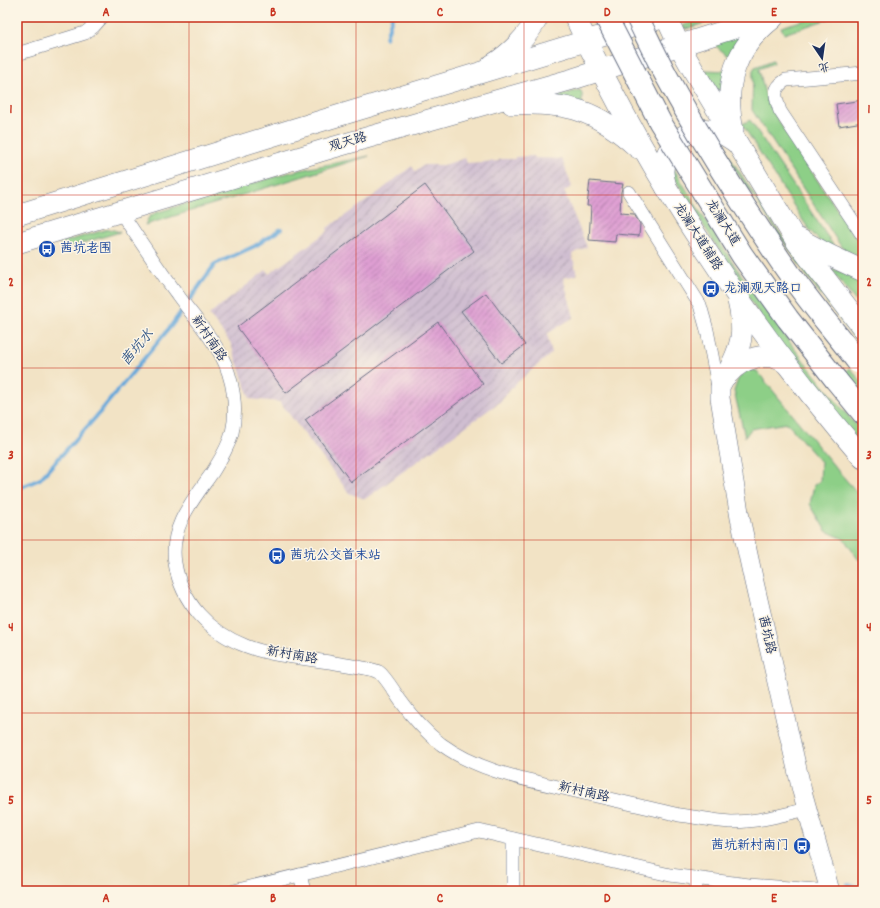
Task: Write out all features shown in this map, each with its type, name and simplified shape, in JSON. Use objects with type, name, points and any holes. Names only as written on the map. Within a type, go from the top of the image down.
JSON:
[{"type":"highway","name":"龙澜大道","points":[[606,17],[660,122],[742,255],[788,319],[863,413]]},
{"type":"highway","points":[[637,17],[667,77],[743,203],[781,261],[861,365]]},
{"type":"main road","points":[[469,76],[506,55],[528,33],[538,17]]},
{"type":"main road","name":"龙澜大道辅路","points":[[575,17],[586,42],[652,164],[732,290],[786,363],[863,458]]},
{"type":"main road","points":[[17,215],[666,17],[679,45],[792,234],[863,328]]},
{"type":"main road","name":"观天路","points":[[17,244],[120,211],[324,150],[601,70],[769,17]]},
{"type":"main road","points":[[736,142],[729,103],[729,90],[733,73],[747,43],[774,17]]},
{"type":"main road","points":[[470,109],[528,104],[575,108],[596,117],[614,128],[640,150],[652,164]]},
{"type":"main road","points":[[666,188],[663,170],[665,161],[669,150],[675,142],[683,136],[701,129],[713,130],[724,134],[736,142]]},
{"type":"main road","points":[[792,234],[812,246],[863,271]]},
{"type":"main road","points":[[726,376],[739,350],[742,331],[738,301],[732,290]]},
{"type":"main road","points":[[726,376],[749,359],[768,356],[786,363]]},
{"type":"street","points":[[17,54],[85,33],[102,17]]},
{"type":"street","points":[[863,72],[786,80],[779,85],[775,92],[780,111],[863,236]]},
{"type":"street","points":[[629,192],[700,306],[708,330],[720,398]]},
{"type":"street","name":"新村南路","points":[[120,211],[221,356],[230,378],[234,401],[232,431],[222,458],[186,511],[179,525],[175,538],[174,551],[175,565],[184,592],[196,612],[213,628],[240,644],[265,652],[346,665],[378,672],[391,687],[414,720],[427,733],[457,755],[490,770],[509,776],[672,813],[730,822],[771,818],[807,809]]},
{"type":"street","name":"茜坑路","points":[[726,376],[720,386],[720,398],[740,518],[807,809],[830,891]]},
{"type":"street","points":[[234,891],[479,831],[670,875],[696,885],[749,885],[830,891]]},
{"type":"street","points":[[513,839],[513,891]]},
{"type":"street","points":[[300,875],[304,891]]},
{"type":"shaded area","points":[[534,156],[535,158],[562,159],[572,187],[564,191],[587,247],[572,254],[577,275],[563,278],[574,317],[547,334],[552,353],[515,384],[501,401],[365,499],[349,493],[280,402],[250,399],[230,342],[209,315],[266,270],[269,274],[328,231],[327,228],[375,195],[412,166],[415,171],[424,165],[444,165],[465,158],[467,163],[499,161],[499,159],[515,159],[515,157]]},
{"type":"green space","points":[[712,17],[724,17],[686,29],[683,28],[684,25]]},
{"type":"green space","points":[[814,17],[834,17],[784,34],[781,27]]},
{"type":"green space","points":[[750,32],[732,59],[712,43]]},
{"type":"green space","points":[[773,60],[774,63],[759,69],[769,105],[791,141],[863,248],[863,260],[842,248],[752,110],[753,70],[755,67]]},
{"type":"green space","points":[[705,70],[728,71],[724,104]]},
{"type":"green space","points":[[580,90],[582,93],[582,105],[553,97]]},
{"type":"green space","points":[[750,120],[839,254],[819,240],[804,222],[742,124]]},
{"type":"green space","points":[[712,135],[722,145],[772,222],[825,297],[863,346],[863,350],[807,276]]},
{"type":"green space","points":[[369,156],[145,225],[149,217],[155,213],[291,172]]},
{"type":"green space","points":[[670,162],[691,198],[736,268],[760,302],[810,369],[863,433],[863,448],[777,343],[671,173]]},
{"type":"green space","points":[[110,229],[120,232],[62,249],[60,243]]},
{"type":"green space","points":[[831,269],[863,280],[863,311]]},
{"type":"green space","points":[[850,368],[863,384],[863,396],[844,374]]},
{"type":"green space","points":[[747,369],[757,371],[839,472],[863,499],[863,560],[858,559],[844,539],[826,531],[810,504],[814,485],[820,481],[821,462],[787,423],[751,429],[745,437],[734,391],[738,379]]},
{"type":"building","points":[[863,100],[863,122],[839,126],[836,104]]},
{"type":"building","points":[[590,181],[623,184],[620,213],[634,214],[640,224],[639,236],[616,234],[615,242],[589,240],[591,206],[587,206]]},
{"type":"building","points":[[425,185],[474,251],[286,393],[237,327]]},
{"type":"building","points":[[486,293],[525,345],[501,363],[461,311]]},
{"type":"building","points":[[438,322],[483,384],[351,482],[305,420]]},
{"type":"waterway","name":"茜坑水","points":[[386,38],[392,17]]},
{"type":"waterway","name":"茜坑水","points":[[17,489],[40,479],[95,418],[171,326],[215,264],[255,246],[281,229]]},
{"type":"waterway","points":[[848,884],[863,889]]},
{"type":"place","name":"茜坑老围","points":[[47,249]]},
{"type":"place","name":"龙澜观天路口","points":[[711,289]]},
{"type":"place","name":"茜坑公交首末站","points":[[277,556]]},
{"type":"place","name":"茜坑新村南门","points":[[802,846]]}]
